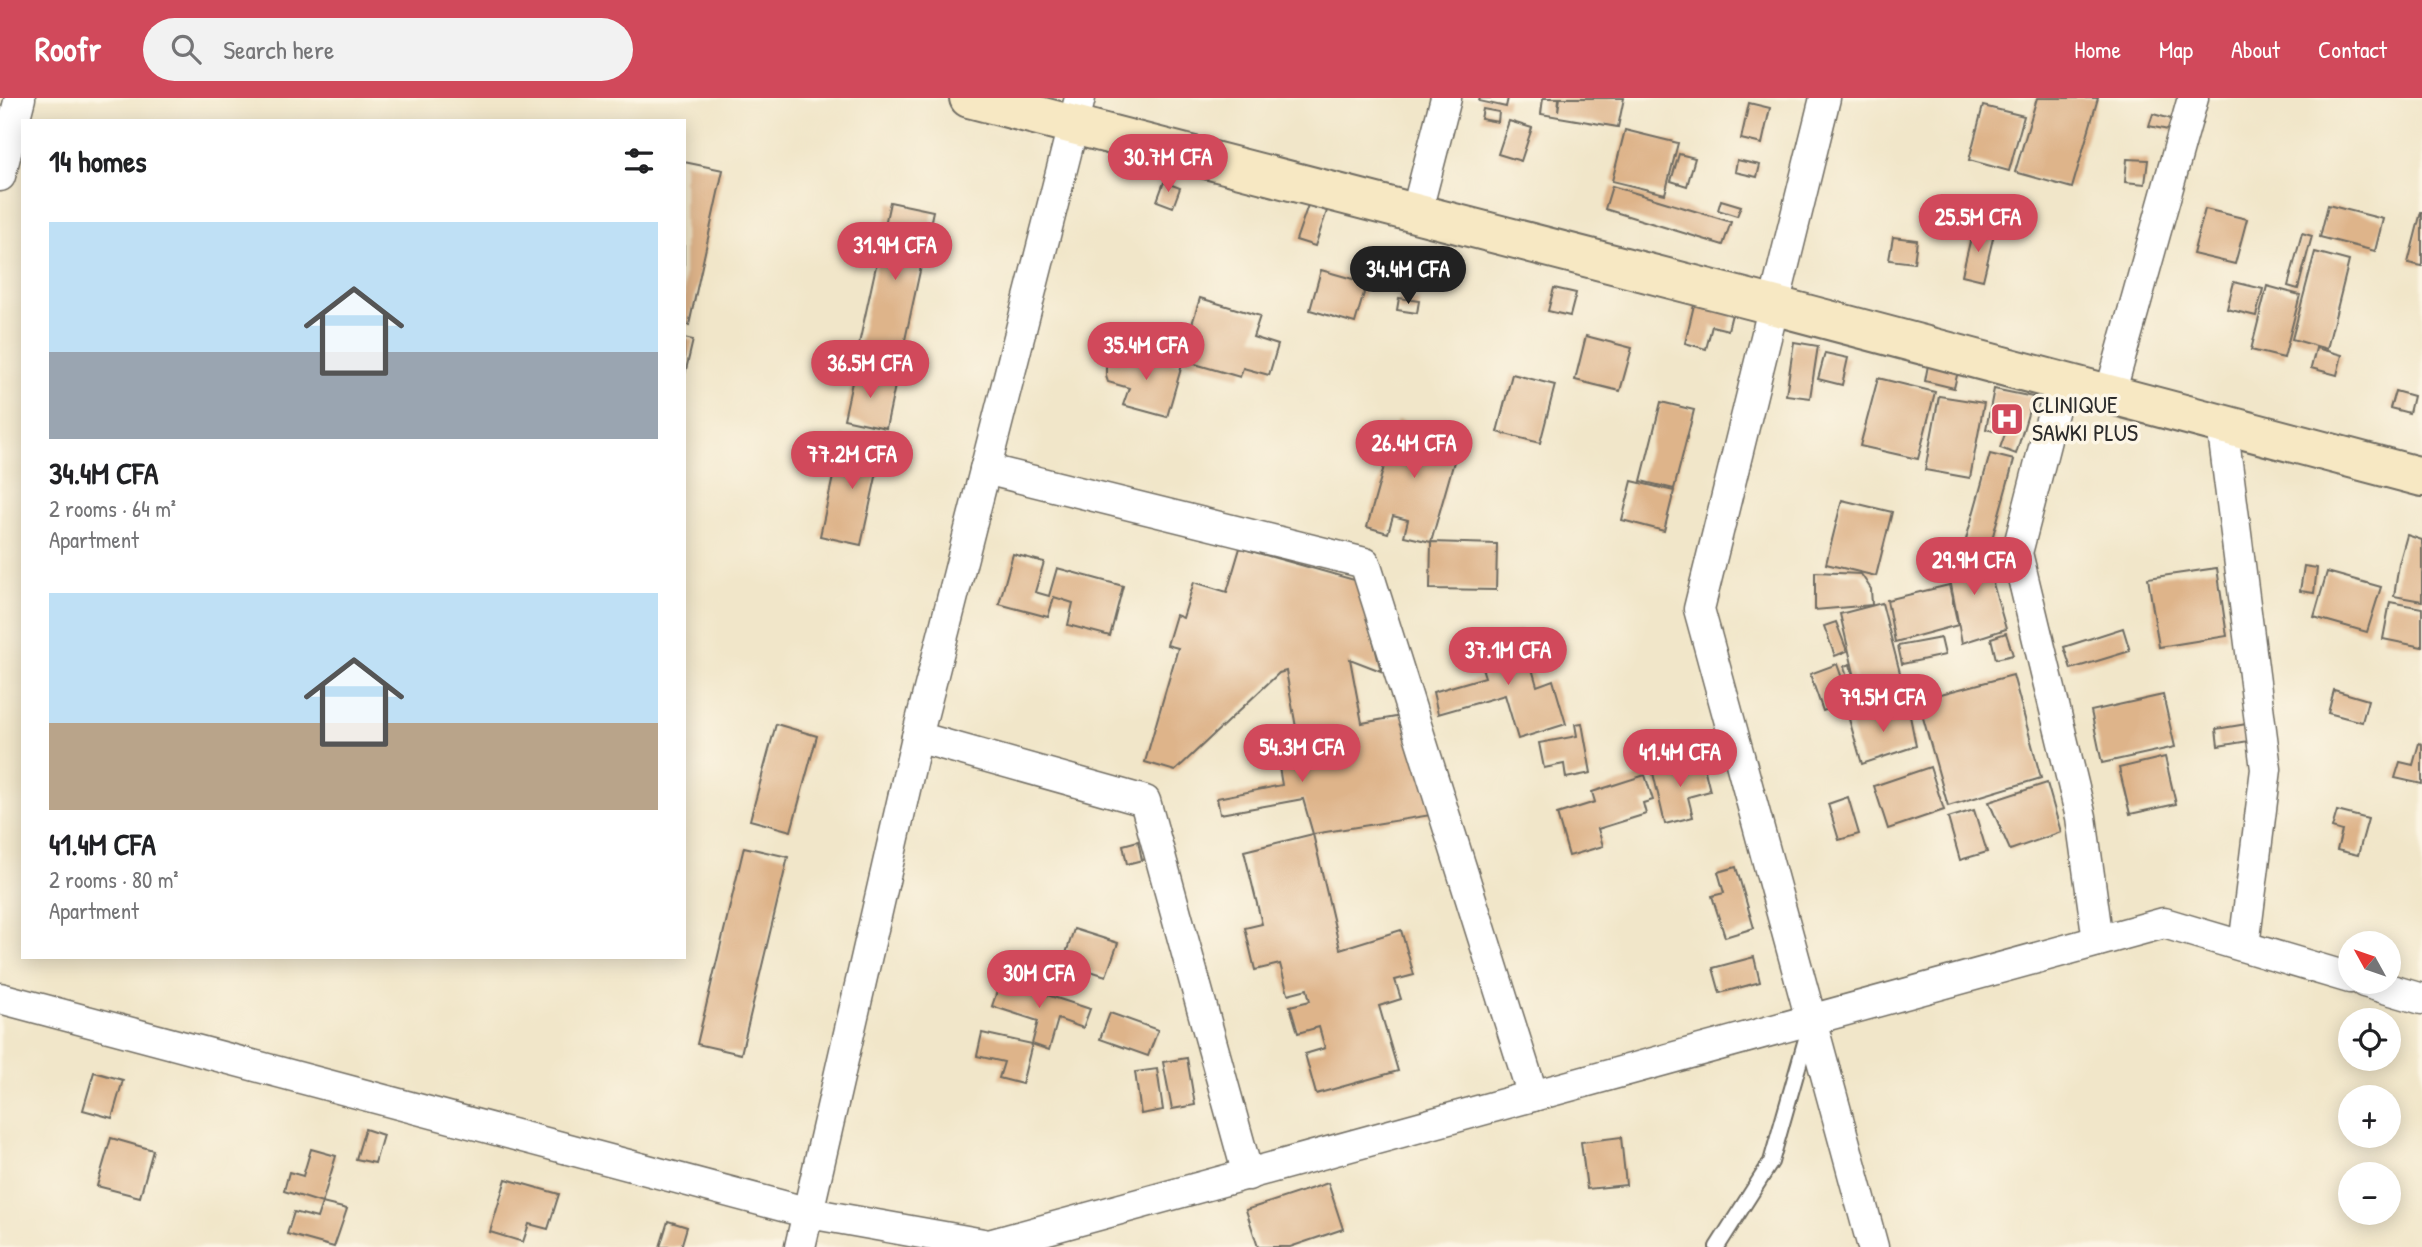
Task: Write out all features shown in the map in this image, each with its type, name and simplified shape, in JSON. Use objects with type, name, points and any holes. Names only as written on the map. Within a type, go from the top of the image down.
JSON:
[{"type":"street","points":[[0,176],[20,98]]},
{"type":"street","points":[[969,98],[1076,112],[1416,214],[2422,477]]},
{"type":"street","points":[[1416,214],[1446,98]]},
{"type":"street","points":[[1825,98],[1699,609],[1873,1247]]},
{"type":"street","points":[[2110,394],[2193,98]]},
{"type":"street","points":[[800,1247],[917,737],[1076,112]]},
{"type":"street","points":[[2061,381],[2017,553],[2081,817],[2098,941]]},
{"type":"street","points":[[2222,424],[2266,769],[2244,946]]},
{"type":"street","points":[[985,469],[1365,564],[1533,1096]]},
{"type":"street","points":[[917,737],[1145,801],[1248,1175]]},
{"type":"street","points":[[0,998],[809,1213],[992,1246],[2164,923],[2338,974]]},
{"type":"street","points":[[2401,993],[2422,999]]},
{"type":"lane","points":[[1717,1247],[1771,1162],[1812,1020]]},
{"type":"building","points":[[1480,98],[1508,98],[1506,107],[1479,101]]},
{"type":"building","points":[[1543,98],[1559,98],[1558,111],[1560,98],[1624,98],[1618,127],[1541,114]]},
{"type":"building","points":[[2037,98],[2098,98],[2072,188],[2015,172]]},
{"type":"building","points":[[1749,103],[1770,108],[1762,144],[1741,139]]},
{"type":"building","points":[[1983,106],[2024,116],[2009,171],[1969,160]]},
{"type":"building","points":[[1483,109],[1499,112],[1498,122],[1481,119]]},
{"type":"building","points":[[2153,114],[2175,120],[2173,131],[2149,126]]},
{"type":"building","points":[[1509,121],[1532,128],[1521,161],[1498,154]]},
{"type":"building","points":[[1625,130],[1678,143],[1665,194],[1612,181]]},
{"type":"building","points":[[1679,154],[1695,158],[1687,186],[1671,181]]},
{"type":"building","points":[[2127,159],[2148,160],[2145,184],[2125,182]]},
{"type":"building","points":[[1737,160],[1760,165],[1757,177],[1735,172]]},
{"type":"building","points":[[686,162],[723,170],[689,325],[686,324]]},
{"type":"building","points":[[1164,182],[1180,188],[1173,207],[1157,201]]},
{"type":"building","points":[[1612,186],[1731,222],[1723,245],[1605,209]]},
{"type":"building","points":[[1721,200],[1741,206],[1737,216],[1718,210]]},
{"type":"building","points":[[890,202],[933,211],[900,363],[857,353]]},
{"type":"building","points":[[1308,205],[1327,211],[1315,246],[1296,240]]},
{"type":"building","points":[[2328,205],[2383,219],[2375,251],[2320,237]]},
{"type":"building","points":[[2205,209],[2247,219],[2235,264],[2193,254]]},
{"type":"building","points":[[2422,212],[2422,266],[2408,263]]},
{"type":"building","points":[[1973,229],[1994,234],[1983,280],[1962,275]]},
{"type":"building","points":[[2302,233],[2312,236],[2298,289],[2288,286]]},
{"type":"building","points":[[1893,237],[1917,240],[1914,263],[1889,260]]},
{"type":"building","points":[[2315,252],[2349,261],[2327,349],[2292,339]]},
{"type":"building","points":[[1321,270],[1367,283],[1355,323],[1310,310]]},
{"type":"building","points":[[2234,282],[2263,289],[2256,316],[2227,309]]},
{"type":"building","points":[[2267,286],[2300,295],[2284,358],[2251,350]]},
{"type":"building","points":[[1554,288],[1576,293],[1570,316],[1548,311]]},
{"type":"building","points":[[1200,298],[1260,316],[1253,337],[1278,345],[1269,375],[1243,368],[1240,377],[1181,360]]},
{"type":"building","points":[[1399,298],[1419,301],[1417,313],[1397,310]]},
{"type":"building","points":[[1694,305],[1732,314],[1728,330],[1712,326],[1706,349],[1685,343]]},
{"type":"building","points":[[1586,336],[1632,348],[1620,391],[1575,380]]},
{"type":"building","points":[[686,338],[693,340],[686,370]]},
{"type":"building","points":[[1794,342],[1818,346],[1810,398],[1786,395]]},
{"type":"building","points":[[2316,348],[2342,355],[2337,375],[2311,368]]},
{"type":"building","points":[[1134,351],[1182,365],[1167,417],[1123,405],[1129,388],[1108,382],[1106,367],[1110,361],[1116,357],[1132,362]]},
{"type":"building","points":[[1825,353],[1848,358],[1842,385],[1818,379]]},
{"type":"building","points":[[1929,360],[1959,367],[1954,388],[1925,381]]},
{"type":"building","points":[[854,373],[896,381],[886,428],[844,419]]},
{"type":"building","points":[[1512,374],[1555,385],[1540,443],[1497,432]]},
{"type":"building","points":[[1878,378],[1935,392],[1918,459],[1860,446]]},
{"type":"building","name":"CLINIQUE SAWKI PLUS","points":[[1994,389],[2033,397],[2016,454],[2000,448],[2005,434],[1986,429]]},
{"type":"building","points":[[2395,391],[2413,396],[2409,413],[2390,408]]},
{"type":"building","points":[[1939,396],[1984,403],[1970,478],[1925,470]]},
{"type":"building","points":[[1661,402],[1694,410],[1674,489],[1641,481]]},
{"type":"building","points":[[1397,420],[1461,437],[1431,542],[1404,536],[1408,520],[1393,516],[1388,533],[1367,527]]},
{"type":"building","points":[[842,436],[883,445],[861,545],[820,536]]},
{"type":"building","points":[[1990,454],[2014,460],[1987,557],[1963,550]]},
{"type":"building","points":[[1632,481],[1674,491],[1664,531],[1622,520]]},
{"type":"building","points":[[1842,500],[1892,512],[1876,576],[1826,564]]},
{"type":"building","points":[[2407,535],[2422,540],[2422,601],[2394,596]]},
{"type":"building","points":[[1431,542],[1497,544],[1496,590],[1430,589]]},
{"type":"building","points":[[1240,548],[1358,581],[1381,671],[1350,659],[1362,723],[1413,714],[1431,815],[1313,834],[1303,799],[1220,814],[1217,798],[1282,785],[1274,738],[1297,733],[1286,671],[1279,673],[1175,771],[1145,762],[1178,648],[1167,645],[1176,615],[1183,618],[1194,582],[1227,592]]},
{"type":"building","points":[[1945,553],[1963,553],[1986,559],[2006,629],[1962,643]]},
{"type":"building","points":[[1013,554],[1044,562],[1035,592],[1049,596],[1057,568],[1123,586],[1110,636],[1068,625],[1073,603],[1054,597],[1048,617],[999,604]]},
{"type":"building","points":[[2304,566],[2317,568],[2314,593],[2300,591]]},
{"type":"building","points":[[2217,568],[2227,636],[2159,647],[2148,578]]},
{"type":"building","points":[[1815,572],[1861,574],[1871,589],[1872,605],[1815,610]]},
{"type":"building","points":[[2327,572],[2381,587],[2367,632],[2314,617]]},
{"type":"building","points":[[1949,585],[1958,625],[1895,642],[1887,600]]},
{"type":"building","points":[[2390,602],[2422,608],[2422,647],[2383,639]]},
{"type":"building","points":[[1882,603],[1908,704],[1864,715],[1840,614]]},
{"type":"building","points":[[1836,622],[1847,651],[1835,656],[1824,626]]},
{"type":"building","points":[[2123,628],[2130,651],[2071,669],[2064,647]]},
{"type":"building","points":[[1521,630],[1537,686],[1553,680],[1566,724],[1518,739],[1505,695],[1438,714],[1433,692],[1485,677],[1474,643]]},
{"type":"building","points":[[2006,633],[2013,655],[1996,659],[1991,638]]},
{"type":"building","points":[[1941,638],[1945,655],[1902,664],[1898,646]]},
{"type":"building","points":[[1837,664],[1850,701],[1823,711],[1810,674]]},
{"type":"building","points":[[1850,664],[1862,711],[1855,712],[1844,666]]},
{"type":"building","points":[[2013,675],[2041,778],[1948,806],[1918,700]]},
{"type":"building","points":[[2334,690],[2368,700],[2362,722],[2328,713]]},
{"type":"building","points":[[2163,695],[2175,747],[2102,763],[2091,711]]},
{"type":"building","points":[[1908,706],[1916,746],[1862,764],[1849,719]]},
{"type":"building","points":[[1582,723],[1591,773],[1566,778],[1564,764],[1544,768],[1539,743],[1577,736],[1575,724]]},
{"type":"building","points":[[2253,723],[2255,740],[2218,746],[2216,729]]},
{"type":"building","points":[[776,724],[817,736],[791,831],[750,820]]},
{"type":"building","points":[[2419,743],[2422,744],[2422,784],[2395,778],[2400,762],[2413,765]]},
{"type":"building","points":[[2165,757],[2176,804],[2130,814],[2119,768]]},
{"type":"building","points":[[1702,759],[1710,791],[1688,797],[1693,817],[1665,824],[1653,773]]},
{"type":"building","points":[[1930,767],[1944,810],[1888,829],[1874,786]]},
{"type":"building","points":[[1645,775],[1653,800],[1643,803],[1646,814],[1598,829],[1603,846],[1569,856],[1557,814],[1595,802],[1592,792]]},
{"type":"building","points":[[2047,783],[2061,832],[2010,850],[1989,802]]},
{"type":"building","points":[[1848,797],[1859,834],[1839,840],[1828,804]]},
{"type":"building","points":[[1974,810],[1987,852],[1960,860],[1948,818]]},
{"type":"building","points":[[2337,811],[2368,819],[2358,855],[2337,850],[2342,831],[2332,828]]},
{"type":"building","points":[[1313,834],[1340,949],[1401,930],[1414,975],[1395,980],[1401,999],[1379,1006],[1398,1071],[1316,1094],[1305,1054],[1325,1048],[1319,1027],[1298,1033],[1290,1006],[1310,1001],[1307,989],[1288,994],[1280,964],[1255,970],[1245,928],[1262,924],[1244,851]]},
{"type":"building","points":[[1138,841],[1142,860],[1127,864],[1123,845]]},
{"type":"building","points":[[744,847],[788,857],[741,1054],[697,1044]]},
{"type":"building","points":[[1736,867],[1754,928],[1725,937],[1712,896],[1724,893],[1718,872]]},
{"type":"building","points":[[1074,929],[1118,943],[1106,976],[1081,968],[1076,981],[1059,975]]},
{"type":"building","points":[[1754,957],[1760,982],[1720,993],[1713,968]]},
{"type":"building","points":[[1001,980],[1090,1009],[1083,1028],[1058,1019],[1049,1050],[1032,1044],[1038,1021],[992,1006]]},
{"type":"building","points":[[1110,1013],[1158,1030],[1148,1056],[1100,1039]]},
{"type":"building","points":[[982,1033],[1032,1044],[1022,1084],[999,1078],[1004,1062],[977,1056]]},
{"type":"building","points":[[1187,1058],[1195,1105],[1172,1109],[1163,1062]]},
{"type":"building","points":[[1157,1069],[1163,1110],[1141,1114],[1135,1072]]},
{"type":"building","points":[[94,1072],[123,1080],[112,1118],[83,1110]]},
{"type":"building","points":[[365,1129],[383,1135],[375,1163],[356,1159]]},
{"type":"building","points":[[1621,1137],[1626,1185],[1587,1189],[1581,1142]]},
{"type":"building","points":[[111,1138],[153,1150],[140,1197],[97,1186]]},
{"type":"building","points":[[311,1149],[336,1156],[322,1203],[284,1191],[289,1172],[303,1176]]},
{"type":"building","points":[[506,1179],[559,1194],[548,1229],[529,1224],[523,1242],[490,1232]]},
{"type":"building","points":[[1328,1183],[1343,1229],[1290,1247],[1258,1247],[1246,1210]]},
{"type":"building","points":[[322,1203],[347,1209],[334,1247],[287,1234],[294,1212],[317,1218]]},
{"type":"building","points":[[668,1221],[687,1227],[681,1247],[660,1247]]},
{"type":"place","name":"CLINIQUE SAWKI PLUS","points":[[2007,419]]}]
